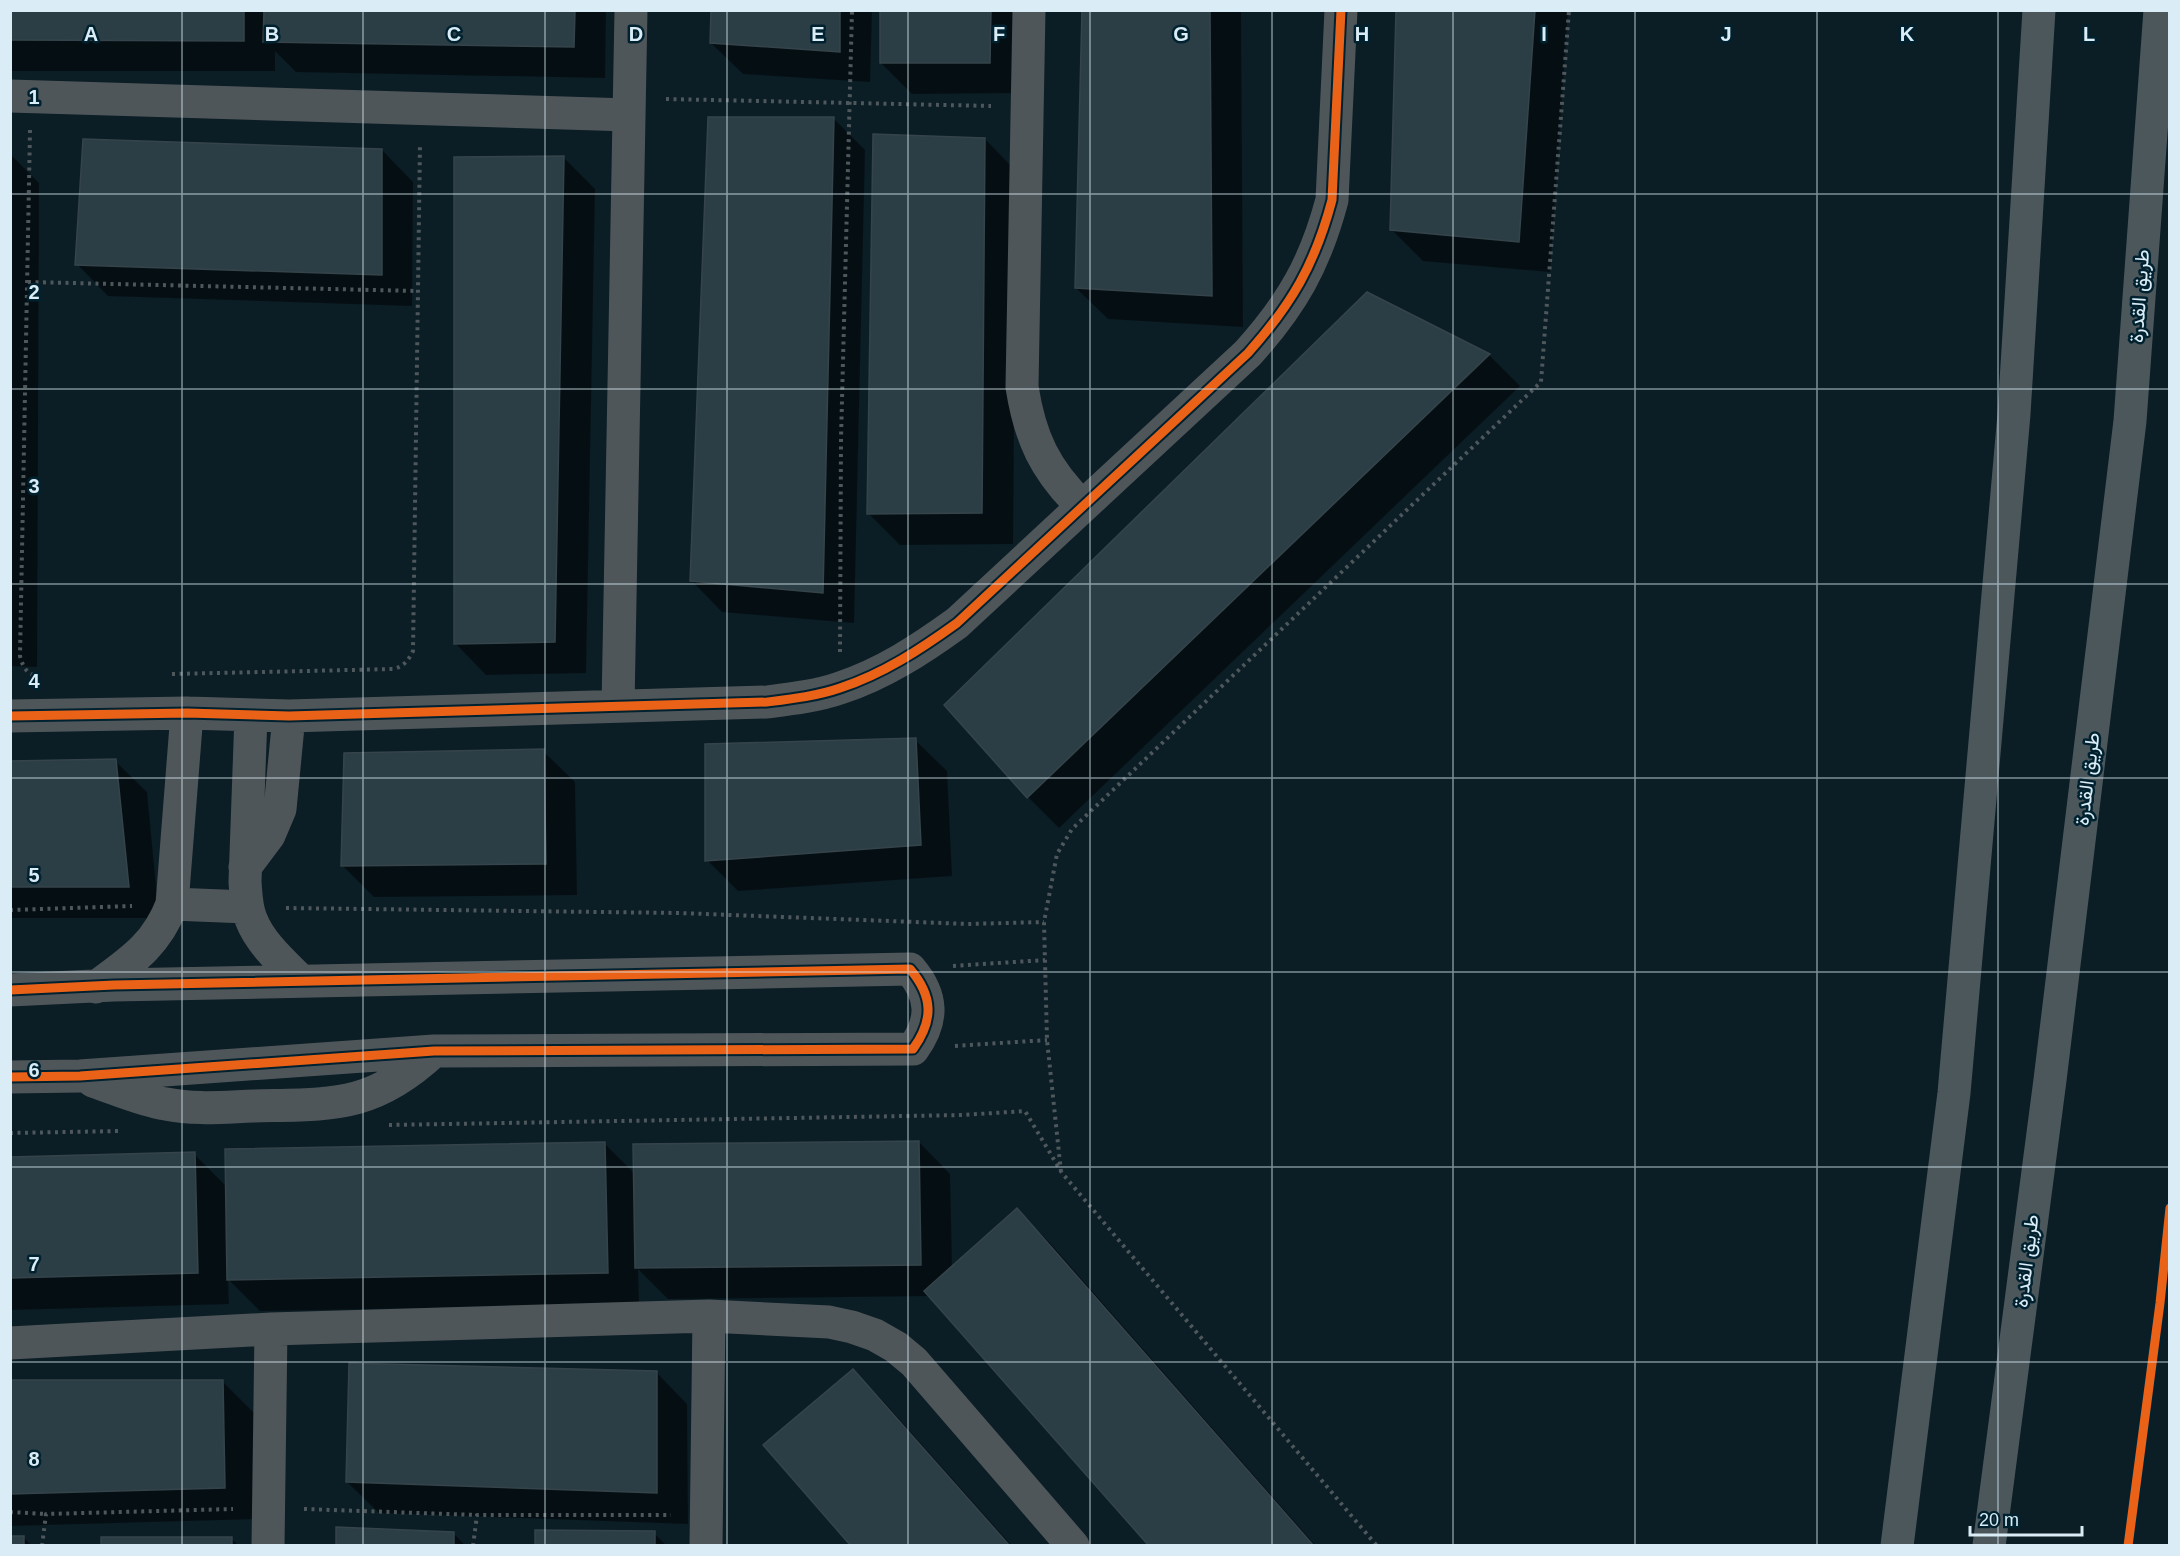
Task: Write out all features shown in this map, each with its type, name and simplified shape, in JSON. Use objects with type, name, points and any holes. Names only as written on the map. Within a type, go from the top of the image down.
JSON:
[{"type":"main road","points":[[1897,1545],[1954,1093],[2014,414],[2039,10]]},
{"type":"main road","name":"طريق القدرة","points":[[1989,1545],[2052,1068],[2130,421],[2160,10]]},
{"type":"street","points":[[618,706],[631,10]]},
{"type":"street","points":[[1029,10],[1022,387],[1026,414],[1034,440],[1046,465],[1062,487],[1082,506]]},
{"type":"street","points":[[10,716],[187,713],[289,716],[767,702],[840,689],[882,670],[921,649],[957,623],[1248,353],[1286,308],[1301,283],[1324,229],[1332,200],[1341,10]]},
{"type":"street","points":[[21,96],[420,109],[629,107]]},
{"type":"street","points":[[96,987],[144,950],[165,921],[172,904],[187,713]]},
{"type":"street","points":[[251,715],[245,867],[247,907],[258,933],[301,981]]},
{"type":"street","points":[[245,867],[270,835],[280,809],[289,716]]},
{"type":"street","points":[[172,904],[247,907]]},
{"type":"street","points":[[10,990],[96,987],[114,984],[910,969],[920,980],[929,1008],[922,1037],[913,1049],[434,1051],[80,1076],[10,1077]]},
{"type":"street","points":[[80,1076],[140,1098],[192,1108],[328,1104],[374,1093],[396,1082],[434,1051]]},
{"type":"street","points":[[706,1530],[709,1316]]},
{"type":"street","points":[[10,1343],[271,1329],[709,1316],[829,1322],[875,1335],[896,1347],[920,1368],[1073,1545]]},
{"type":"street","points":[[268,1545],[271,1329]]},
{"type":"path","points":[[840,689],[841,439],[852,10]]},
{"type":"path","points":[[1062,1173],[1047,1040],[1044,922],[1057,854],[1072,829],[1541,382],[1569,10]]},
{"type":"path","points":[[21,96],[28,282],[20,656],[29,674],[50,677]]},
{"type":"path","points":[[629,107],[850,103],[1028,107]]},
{"type":"path","points":[[168,674],[394,669],[402,667],[409,659],[412,651],[420,109]]},
{"type":"path","points":[[28,282],[417,291]]},
{"type":"path","points":[[10,910],[172,904]]},
{"type":"path","points":[[247,907],[679,913],[968,924],[1044,922]]},
{"type":"path","points":[[910,969],[1045,960]]},
{"type":"path","points":[[913,1049],[1047,1040]]},
{"type":"path","points":[[380,1125],[963,1115],[1024,1111],[1062,1173],[1377,1545]]},
{"type":"path","points":[[10,1133],[130,1130]]},
{"type":"path","points":[[10,1512],[46,1514],[269,1508],[477,1515],[706,1530]]},
{"type":"path","points":[[42,1545],[46,1514]]},
{"type":"path","points":[[473,1545],[477,1515]]},
{"type":"building","points":[[10,10],[244,10],[244,41],[10,40]]},
{"type":"building","points":[[264,10],[575,10],[574,47],[263,42]]},
{"type":"building","points":[[711,10],[840,10],[840,52],[710,43]]},
{"type":"building","points":[[880,10],[991,10],[990,63],[880,63]]},
{"type":"building","points":[[1082,10],[1210,10],[1212,296],[1075,288]]},
{"type":"building","points":[[1396,10],[1535,10],[1519,242],[1390,230]]},
{"type":"building","points":[[708,117],[834,117],[823,593],[690,581]]},
{"type":"building","points":[[873,134],[985,138],[982,513],[867,514]]},
{"type":"building","points":[[83,139],[382,149],[382,275],[75,265]]},
{"type":"building","points":[[564,156],[555,642],[454,644],[454,157]]},
{"type":"building","points":[[1367,292],[1490,354],[1027,798],[944,705]]},
{"type":"building","points":[[916,738],[921,845],[705,861],[705,744]]},
{"type":"building","points":[[544,749],[546,864],[341,866],[344,753]]},
{"type":"building","points":[[116,759],[129,887],[10,887],[10,761]]},
{"type":"building","points":[[919,1141],[921,1265],[635,1268],[633,1144]]},
{"type":"building","points":[[605,1142],[608,1273],[227,1280],[225,1149]]},
{"type":"building","points":[[195,1152],[198,1273],[10,1278],[10,1157]]},
{"type":"building","points":[[1017,1208],[1314,1546],[1149,1546],[924,1291]]},
{"type":"building","points":[[349,1363],[657,1371],[657,1493],[346,1482]]},
{"type":"building","points":[[853,1369],[1010,1546],[851,1546],[763,1445]]},
{"type":"building","points":[[10,1380],[223,1380],[225,1488],[10,1494]]},
{"type":"building","points":[[336,1527],[454,1532],[454,1546],[336,1546]]},
{"type":"building","points":[[535,1530],[655,1531],[655,1546],[535,1546]]},
{"type":"building","points":[[10,1536],[24,1536],[24,1546],[10,1546]]},
{"type":"building","points":[[101,1537],[232,1537],[232,1546],[101,1546]]},
{"type":"cycle path","points":[[10,716],[187,713],[289,716],[767,702],[831,691],[886,668],[957,623],[1248,353],[1289,300],[1310,264],[1332,200],[1341,10]]},
{"type":"cycle path","points":[[10,990],[114,985],[910,969],[923,989],[928,1008],[925,1028],[913,1049],[434,1051],[80,1076],[10,1077]]},
{"type":"cycle path","points":[[2128,1546],[2170,1208]]}]
